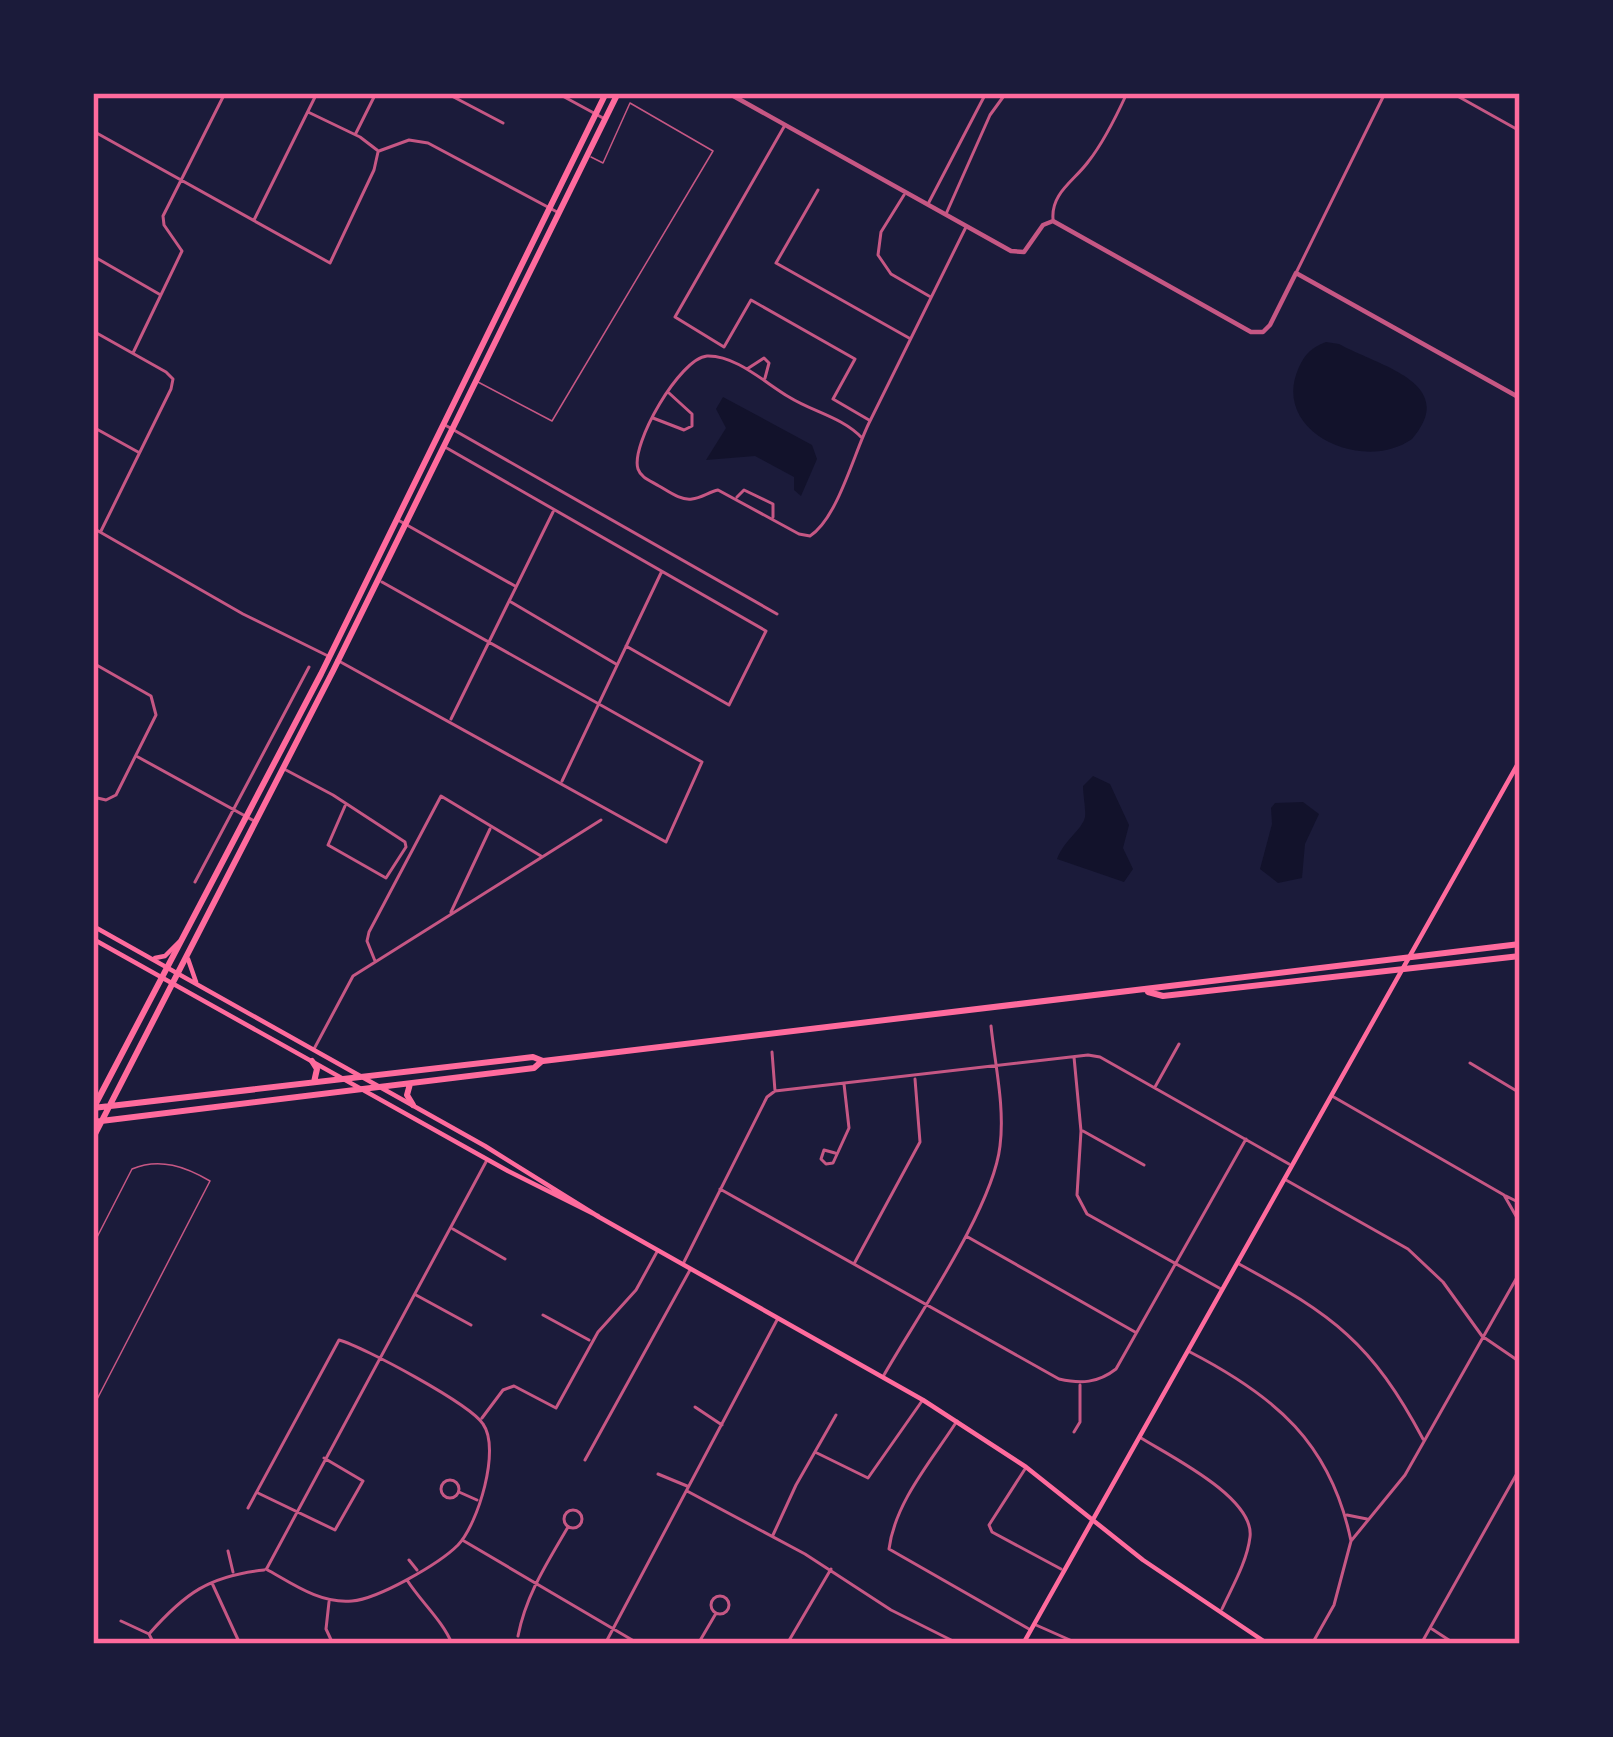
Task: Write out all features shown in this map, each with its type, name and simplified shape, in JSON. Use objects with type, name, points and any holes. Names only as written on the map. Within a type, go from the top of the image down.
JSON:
[{"type":"main road","points":[[93,1108],[329,657],[606,93]]},
{"type":"main road","points":[[93,1138],[97,1122],[110,1106],[284,769],[618,93]]},
{"type":"main road","points":[[1023,1644],[1520,760]]},
{"type":"main road","points":[[93,926],[923,1400],[1026,1468],[1092,1521],[1268,1644]]},
{"type":"main road","points":[[138,952],[162,958],[182,938]]},
{"type":"main road","points":[[93,939],[488,1160],[599,1216]]},
{"type":"main road","points":[[1147,992],[1160,985],[1410,957],[1518,953]]},
{"type":"main road","points":[[93,1108],[1147,992],[1163,995],[1403,970],[1518,953]]},
{"type":"main road","points":[[188,956],[200,987]]},
{"type":"main road","points":[[147,969],[152,996]]},
{"type":"main road","points":[[312,1061],[317,1069],[314,1082]]},
{"type":"main road","points":[[97,1122],[534,1068],[542,1061]]},
{"type":"main road","points":[[410,1084],[406,1095],[413,1106]]},
{"type":"street","points":[[133,353],[182,251],[162,221],[225,93]]},
{"type":"street","points":[[254,220],[317,93]]},
{"type":"street","points":[[356,135],[376,93]]},
{"type":"street","points":[[446,93],[503,123]]},
{"type":"street","points":[[557,93],[604,119]]},
{"type":"street","points":[[728,93],[1011,251],[1024,252],[1043,225],[1053,221]]},
{"type":"street","points":[[927,206],[986,93]]},
{"type":"street","points":[[945,215],[987,121],[1006,93]]},
{"type":"street","points":[[1053,221],[1052,208],[1060,193],[1088,163],[1127,93]]},
{"type":"street","points":[[1053,221],[1251,332],[1263,332],[1385,93]]},
{"type":"street","points":[[1452,93],[1520,131]]},
{"type":"street","points":[[308,112],[356,135],[378,152]]},
{"type":"street","points":[[785,125],[675,317],[724,346],[751,300],[855,359],[833,399],[870,421]]},
{"type":"street","points":[[93,131],[330,263],[378,152]]},
{"type":"street","points":[[378,152],[409,140],[428,143],[559,213]]},
{"type":"street","points":[[818,190],[776,263],[911,339]]},
{"type":"street","points":[[905,193],[881,232],[878,255],[890,274],[932,298]]},
{"type":"street","points":[[862,438],[852,427],[790,398],[747,369],[712,356],[700,357],[680,371],[653,418],[638,448],[640,475],[690,501],[718,490],[800,534],[810,536],[820,529],[966,227]]},
{"type":"street","points":[[93,256],[162,295]]},
{"type":"street","points":[[1296,273],[1520,398]]},
{"type":"street","points":[[93,331],[173,380],[100,532]]},
{"type":"street","points":[[747,369],[759,359],[767,360],[765,380]]},
{"type":"street","points":[[653,418],[684,430],[692,426],[692,414],[668,392]]},
{"type":"street","points":[[443,424],[778,614]]},
{"type":"street","points":[[93,427],[139,453]]},
{"type":"street","points":[[444,446],[766,631],[729,705],[626,646]]},
{"type":"street","points":[[736,498],[744,490],[755,493],[775,506],[772,519]]},
{"type":"street","points":[[450,720],[554,509]]},
{"type":"street","points":[[397,519],[516,587]]},
{"type":"street","points":[[93,528],[666,842],[702,762],[378,580]]},
{"type":"street","points":[[561,783],[663,571]]},
{"type":"street","points":[[509,601],[617,664]]},
{"type":"street","points":[[93,663],[146,693],[154,703],[154,722],[116,795],[106,800],[93,797]]},
{"type":"street","points":[[195,882],[309,667]]},
{"type":"street","points":[[137,756],[256,823]]},
{"type":"street","points":[[284,769],[405,842],[386,878],[328,844],[345,806]]},
{"type":"street","points":[[376,962],[369,932],[441,796],[542,857]]},
{"type":"street","points":[[314,1050],[352,977],[601,820]]},
{"type":"street","points":[[450,914],[490,829]]},
{"type":"street","points":[[883,1377],[986,1193],[1001,1144],[991,1026]]},
{"type":"street","points":[[1155,1088],[1179,1044]]},
{"type":"street","points":[[772,1052],[776,1091]]},
{"type":"street","points":[[1074,1057],[1082,1131],[1077,1195],[1087,1214],[1222,1290]]},
{"type":"street","points":[[683,1264],[767,1097],[776,1091],[1074,1057],[1100,1058],[1293,1166]]},
{"type":"street","points":[[1470,1063],[1520,1093]]},
{"type":"street","points":[[854,1264],[920,1142],[914,1076]]},
{"type":"street","points":[[835,1153],[849,1128],[844,1084]]},
{"type":"street","points":[[1332,1096],[1520,1203]]},
{"type":"street","points":[[1082,1131],[1144,1165]]},
{"type":"street","points":[[720,1189],[1059,1379],[1080,1384],[1116,1369],[1246,1139]]},
{"type":"street","points":[[266,1570],[488,1160]]},
{"type":"street","points":[[1285,1179],[1408,1249],[1443,1282],[1482,1336],[1520,1362]]},
{"type":"street","points":[[1504,1195],[1520,1223]]},
{"type":"street","points":[[451,1228],[505,1259]]},
{"type":"street","points":[[964,1236],[1137,1333]]},
{"type":"street","points":[[481,1419],[503,1390],[514,1386],[556,1408],[592,1342],[635,1291],[658,1250]]},
{"type":"street","points":[[1238,1263],[1336,1321],[1401,1396],[1424,1439]]},
{"type":"street","points":[[585,1460],[691,1269]]},
{"type":"street","points":[[1312,1644],[1334,1605],[1351,1541],[1389,1498],[1520,1272]]},
{"type":"street","points":[[414,1294],[471,1325]]},
{"type":"street","points":[[543,1315],[592,1342]]},
{"type":"street","points":[[605,1644],[777,1320]]},
{"type":"street","points":[[149,1634],[180,1599],[234,1573],[266,1570],[330,1600],[356,1601],[406,1579],[462,1540],[492,1453],[481,1419],[339,1340],[248,1508]]},
{"type":"street","points":[[1188,1351],[1242,1381],[1292,1421],[1327,1469],[1351,1541]]},
{"type":"street","points":[[1074,1432],[1080,1422],[1080,1384]]},
{"type":"street","points":[[867,1485],[923,1400]]},
{"type":"street","points":[[695,1407],[722,1425]]},
{"type":"street","points":[[772,1537],[836,1415]]},
{"type":"street","points":[[957,1421],[903,1506],[891,1531],[889,1549],[1033,1627],[1078,1644]]},
{"type":"street","points":[[1139,1437],[1208,1479],[1248,1521],[1250,1537],[1220,1614]]},
{"type":"street","points":[[817,1453],[868,1478]]},
{"type":"street","points":[[256,1492],[335,1530],[362,1485],[359,1477],[324,1458]]},
{"type":"street","points":[[1026,1468],[989,1526],[992,1532],[1064,1571]]},
{"type":"street","points":[[1421,1644],[1520,1468]]},
{"type":"street","points":[[658,1474],[958,1644]]},
{"type":"street","points":[[459,1492],[479,1501]]},
{"type":"street","points":[[1345,1515],[1369,1519]]},
{"type":"street","points":[[518,1636],[535,1582],[568,1527]]},
{"type":"street","points":[[462,1540],[639,1644]]},
{"type":"street","points":[[228,1551],[234,1573]]},
{"type":"street","points":[[409,1560],[418,1571]]},
{"type":"street","points":[[787,1644],[831,1569]]},
{"type":"street","points":[[406,1579],[452,1644]]},
{"type":"street","points":[[211,1582],[240,1644]]},
{"type":"street","points":[[330,1600],[326,1629],[333,1644]]},
{"type":"street","points":[[698,1644],[716,1613]]},
{"type":"street","points":[[121,1621],[149,1634],[154,1644]]},
{"type":"street","points":[[1431,1628],[1455,1644]]},
{"type":"lane","points":[[476,381],[552,421],[713,151],[630,103],[603,163],[587,155]]},
{"type":"lane","points":[[93,1245],[132,1169],[182,1165],[211,1181],[93,1406]]},
{"type":"shaded area","points":[[1326,342],[1392,369],[1421,390],[1424,420],[1412,439],[1392,449],[1369,452],[1347,449],[1309,428],[1297,411],[1293,390],[1304,358]]},
{"type":"shaded area","points":[[723,397],[812,445],[817,459],[801,496],[794,490],[794,477],[755,456],[706,460],[726,428],[716,409]]},
{"type":"shaded area","points":[[1093,776],[1110,784],[1129,825],[1123,848],[1133,869],[1124,882],[1057,859],[1083,822],[1083,786]]},
{"type":"shaded area","points":[[1303,802],[1319,814],[1305,844],[1302,878],[1278,883],[1260,869],[1272,824],[1271,808],[1275,803]]}]
